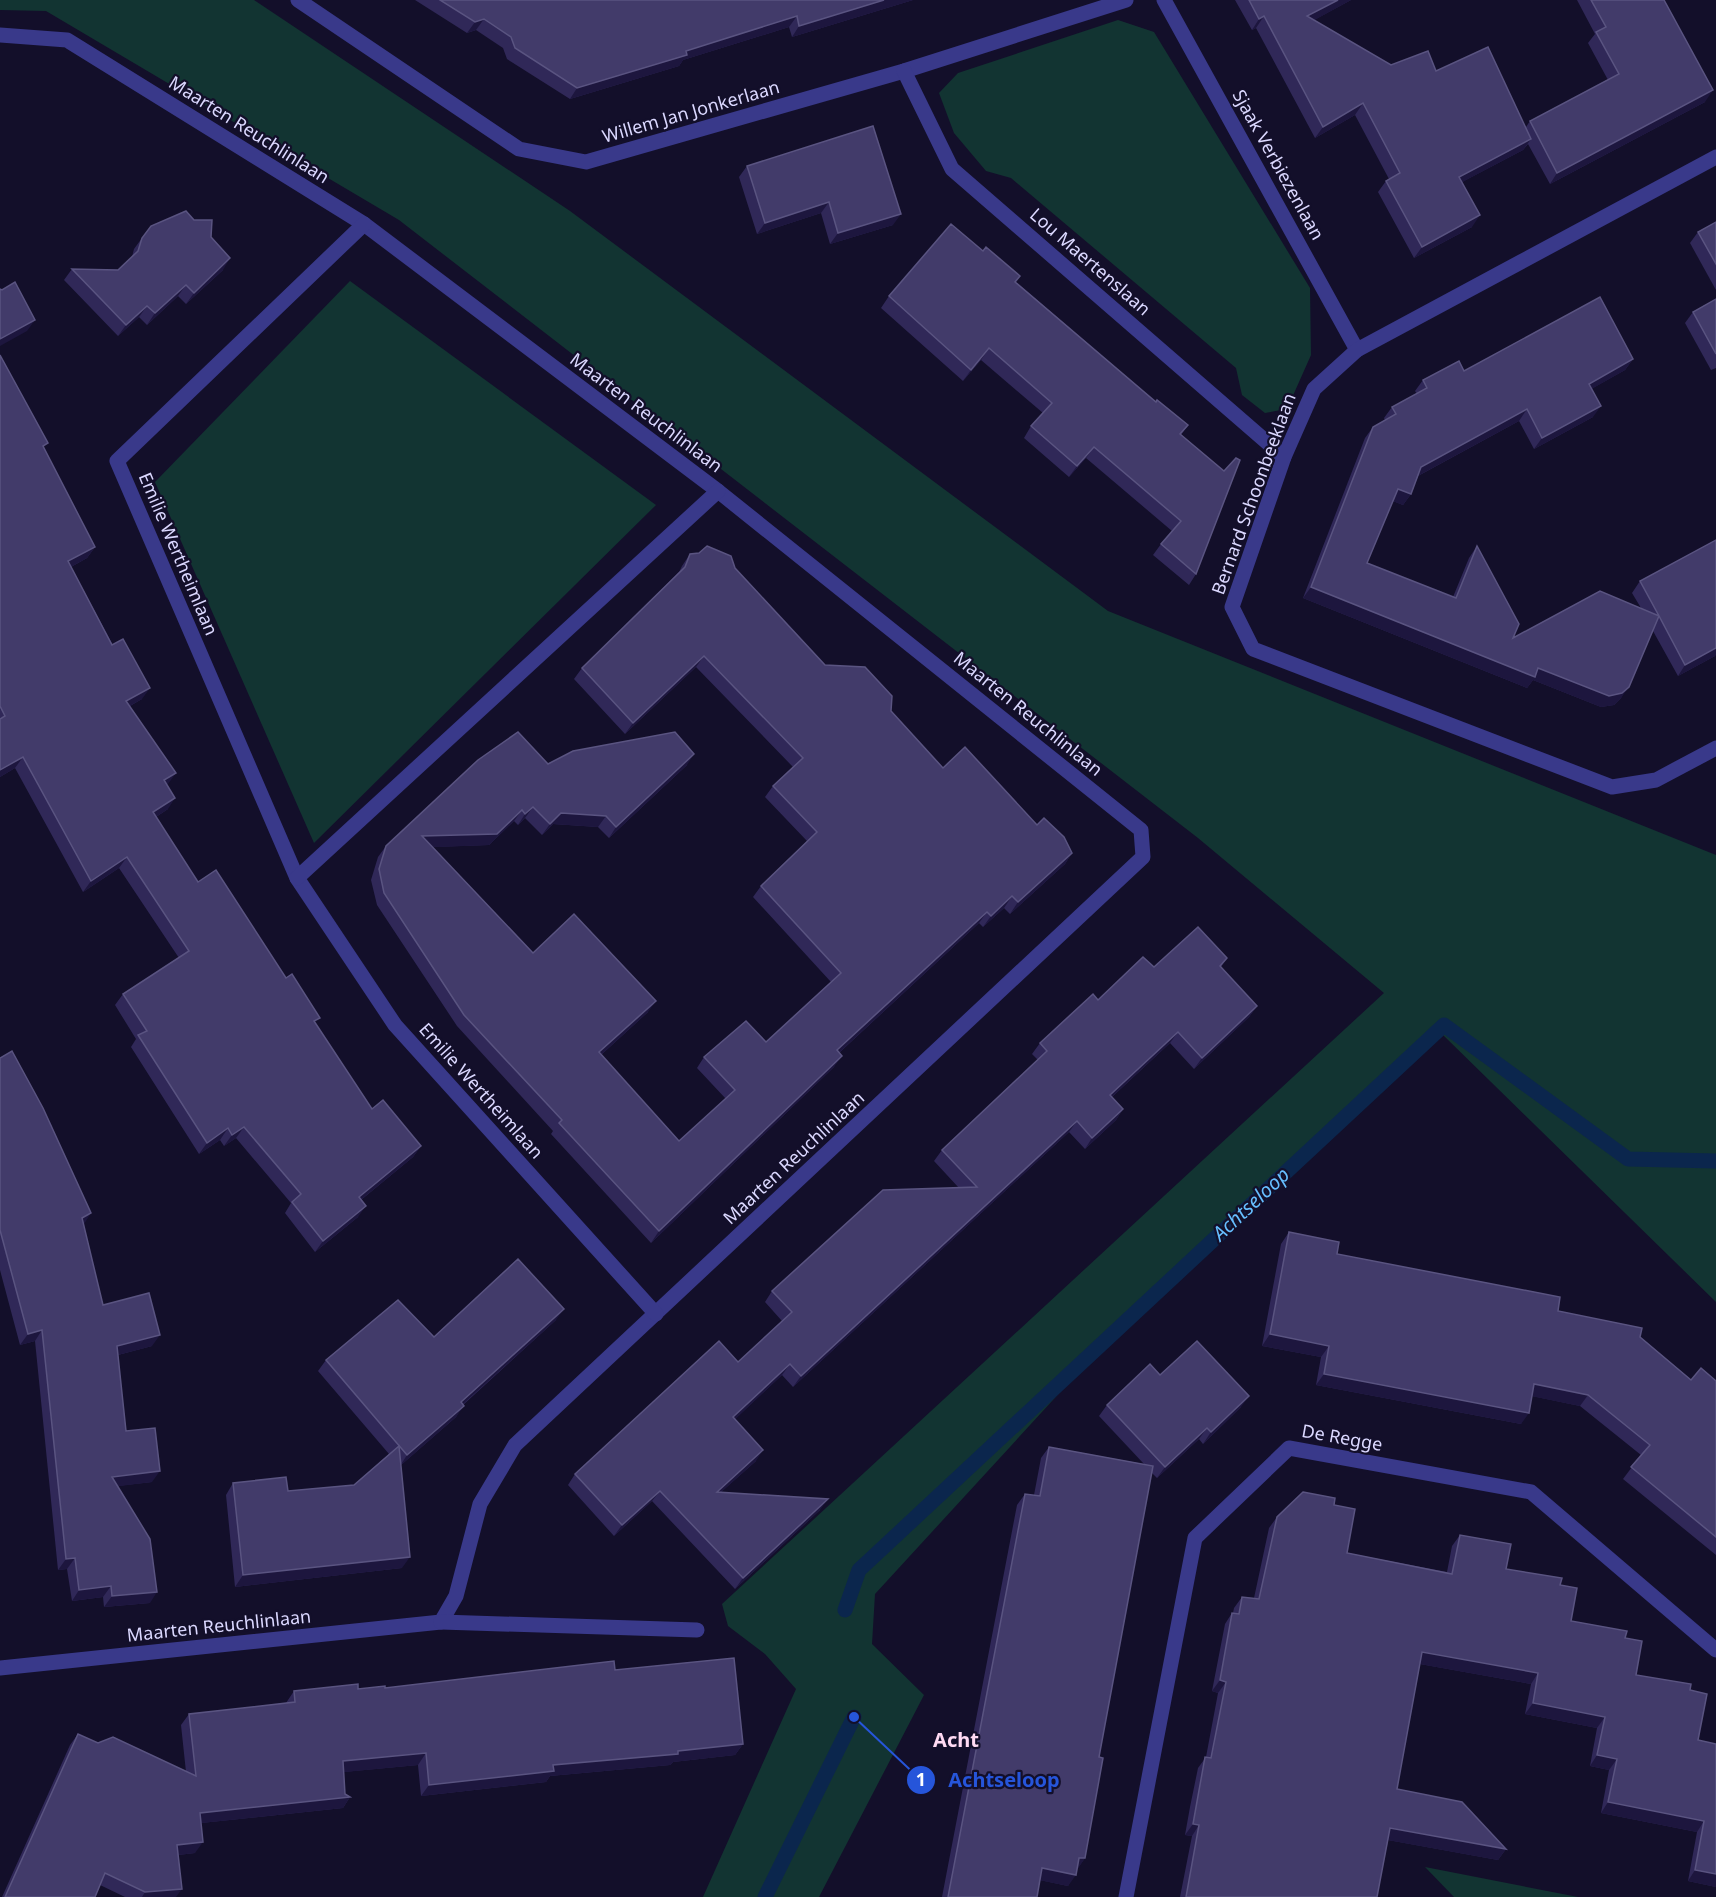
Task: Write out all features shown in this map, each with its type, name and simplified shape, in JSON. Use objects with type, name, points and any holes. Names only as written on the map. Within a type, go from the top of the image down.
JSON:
[{"type":"street","name":"Willem Jan Jonkerlaan","points":[[298,0],[519,149],[586,162],[904,70],[1126,0]]},
{"type":"street","name":"Sjaak Verbiezenlaan","points":[[1164,0],[1357,350]]},
{"type":"street","name":"Maarten Reuchlinlaan","points":[[0,35],[68,40],[364,224],[718,491],[1141,830],[1143,857],[515,1444],[480,1504],[456,1596],[441,1622]]},
{"type":"street","name":"Lou Maertenslaan","points":[[904,70],[952,169],[1284,457]]},
{"type":"street","name":"Bernard Schoonbeeklaan","points":[[1716,157],[1357,350],[1314,389],[1284,457],[1232,607],[1253,649],[1612,787],[1656,780],[1716,747]]},
{"type":"street","name":"Emilie Wertheimlaan","points":[[364,224],[117,461],[297,878],[395,1025],[656,1314]]},
{"type":"street","points":[[297,878],[718,491]]},
{"type":"street","name":"De Regge","points":[[1126,1897],[1195,1538],[1289,1448],[1532,1492],[1716,1650]]},
{"type":"street","name":"Maarten Reuchlinlaan","points":[[0,1668],[441,1622],[698,1630]]},
{"type":"green space","points":[[0,0],[254,0],[570,211],[1108,611],[1716,855],[1716,1302],[1443,1035],[1075,1376],[875,1594],[872,1644],[924,1695],[819,1897],[703,1897],[796,1689],[765,1654],[728,1626],[722,1604],[1384,993],[1198,838],[399,220],[46,11],[0,10]]},
{"type":"green space","points":[[1118,20],[1154,32],[1310,288],[1311,355],[1287,409],[1265,413],[1242,395],[1236,368],[1011,178],[986,171],[954,133],[939,93],[958,73]]},
{"type":"green space","points":[[350,281],[656,505],[314,843],[155,482]]},
{"type":"green space","points":[[1425,1867],[1578,1897],[1454,1897]]},
{"type":"building","points":[[440,0],[884,0],[799,26],[797,16],[686,51],[687,55],[577,88],[515,48],[511,37],[484,19],[475,22]]},
{"type":"building","points":[[1249,0],[1338,0],[1307,16],[1391,65],[1428,51],[1436,71],[1488,47],[1531,139],[1459,177],[1480,215],[1422,247],[1386,181],[1400,173],[1363,103],[1323,127],[1264,16],[1259,19]]},
{"type":"building","points":[[1591,0],[1664,0],[1713,90],[1557,173],[1530,121],[1619,74],[1596,32],[1606,27]]},
{"type":"building","points":[[873,126],[901,214],[838,233],[829,202],[765,223],[747,166]]},
{"type":"building","points":[[186,211],[194,220],[212,220],[211,237],[230,258],[194,293],[186,285],[155,313],[147,306],[126,325],[72,269],[118,270],[138,251],[142,238],[151,226]]},
{"type":"building","points":[[1716,222],[1716,264],[1698,232]]},
{"type":"building","points":[[951,224],[983,251],[986,247],[1020,276],[1015,282],[1156,402],[1157,400],[1188,425],[1180,434],[1224,471],[1236,458],[1240,460],[1196,574],[1161,544],[1181,521],[1094,447],[1077,466],[1031,426],[1052,403],[989,348],[971,370],[889,296]]},
{"type":"building","points":[[15,282],[35,320],[0,339],[0,289]]},
{"type":"building","points":[[1600,297],[1633,359],[1589,384],[1601,406],[1542,438],[1527,409],[1421,467],[1411,494],[1398,489],[1367,563],[1456,598],[1477,546],[1519,624],[1513,638],[1600,591],[1659,616],[1629,687],[1622,693],[1609,696],[1538,668],[1535,677],[1311,587],[1373,427],[1396,414],[1392,407],[1427,388],[1423,380],[1459,361],[1464,371]]},
{"type":"building","points":[[1716,299],[1716,354],[1693,312]]},
{"type":"building","points":[[0,355],[48,443],[43,446],[95,547],[68,561],[112,645],[123,639],[150,688],[126,701],[176,773],[164,780],[175,798],[153,812],[198,882],[216,870],[286,978],[292,974],[320,1018],[314,1021],[372,1109],[383,1100],[421,1146],[359,1197],[366,1206],[323,1241],[292,1202],[301,1194],[244,1127],[232,1135],[228,1128],[207,1143],[138,1035],[147,1031],[123,994],[189,951],[127,857],[91,881],[23,757],[0,770],[0,719],[5,716],[0,706]]},
{"type":"building","points":[[1716,540],[1716,648],[1685,665],[1640,581]]},
{"type":"building","points":[[707,546],[731,556],[735,568],[825,665],[865,667],[892,696],[891,711],[943,768],[965,747],[1037,825],[1044,818],[1064,837],[1072,853],[1018,902],[1012,896],[991,916],[987,912],[837,1050],[842,1056],[659,1231],[559,1123],[562,1120],[464,1015],[384,893],[379,869],[386,846],[478,760],[518,732],[548,764],[573,751],[675,732],[694,754],[616,827],[606,816],[561,813],[550,824],[533,807],[525,814],[522,810],[497,834],[422,836],[533,953],[574,914],[656,1001],[599,1052],[679,1141],[735,1090],[704,1057],[746,1021],[766,1042],[841,973],[761,886],[817,832],[773,786],[803,758],[704,656],[633,723],[582,668],[685,567],[690,554],[699,553]]},
{"type":"building","points":[[1198,927],[1227,958],[1220,966],[1257,1006],[1202,1058],[1178,1032],[1110,1095],[1123,1109],[1092,1138],[1077,1121],[801,1376],[790,1364],[733,1417],[763,1450],[717,1492],[828,1499],[743,1578],[660,1491],[622,1525],[575,1474],[719,1341],[738,1362],[792,1312],[772,1291],[883,1190],[977,1187],[942,1150],[1047,1051],[1040,1043],[1093,994],[1098,1000],[1143,957],[1154,967]]},
{"type":"building","points":[[12,1051],[43,1108],[91,1213],[82,1218],[103,1305],[149,1293],[160,1335],[117,1346],[126,1431],[155,1428],[160,1471],[112,1477],[150,1539],[157,1592],[112,1596],[111,1586],[79,1590],[75,1558],[66,1559],[42,1330],[28,1334],[0,1230],[0,1058]]},
{"type":"building","points":[[1289,1232],[1339,1242],[1337,1254],[1560,1297],[1558,1311],[1642,1328],[1640,1337],[1691,1380],[1701,1368],[1716,1381],[1716,1537],[1631,1467],[1650,1445],[1588,1395],[1534,1384],[1529,1413],[1324,1374],[1329,1346],[1270,1334]]},
{"type":"building","points":[[518,1259],[564,1309],[461,1402],[464,1406],[407,1455],[326,1360],[398,1300],[434,1337]]},
{"type":"building","points":[[1197,1341],[1249,1396],[1211,1432],[1207,1428],[1165,1467],[1107,1405],[1150,1364],[1160,1375]]},
{"type":"building","points":[[399,1446],[410,1557],[243,1575],[233,1483],[286,1477],[288,1491],[354,1485]]},
{"type":"building","points":[[1049,1447],[1153,1466],[1099,1757],[1103,1758],[1085,1858],[1079,1858],[1076,1875],[1042,1868],[1037,1897],[948,1897],[1025,1494],[1040,1496]]},
{"type":"building","points":[[1303,1492],[1335,1498],[1334,1505],[1355,1509],[1347,1553],[1452,1574],[1460,1535],[1511,1544],[1506,1569],[1562,1578],[1560,1585],[1577,1588],[1571,1621],[1627,1631],[1625,1638],[1642,1641],[1636,1675],[1691,1684],[1690,1690],[1707,1694],[1698,1740],[1716,1744],[1716,1874],[1695,1870],[1704,1821],[1608,1802],[1617,1759],[1597,1755],[1605,1717],[1533,1703],[1538,1673],[1422,1652],[1397,1789],[1462,1802],[1506,1849],[1390,1828],[1377,1897],[1186,1897],[1199,1825],[1193,1824],[1205,1757],[1211,1758],[1226,1682],[1220,1680],[1232,1613],[1239,1614],[1242,1597],[1259,1599],[1277,1517]]},
{"type":"building","points":[[734,1658],[743,1744],[678,1751],[678,1754],[553,1765],[554,1771],[429,1785],[426,1753],[343,1761],[345,1794],[350,1797],[200,1813],[203,1842],[177,1845],[182,1889],[145,1892],[105,1873],[95,1897],[5,1897],[78,1734],[98,1743],[113,1737],[196,1776],[189,1714],[295,1702],[294,1691],[358,1684],[358,1689],[385,1686],[385,1688],[614,1661],[615,1670]]},
{"type":"waterway","name":"Achtseloop","points":[[845,1610],[859,1570],[1444,1025],[1628,1159],[1716,1161]]},
{"type":"waterway","name":"Achtseloop","points":[[765,1897],[854,1717]]},
{"type":"place","name":"Achtseloop","points":[[854,1717]]},
{"type":"district","name":"Acht","points":[[956,1740]]}]
